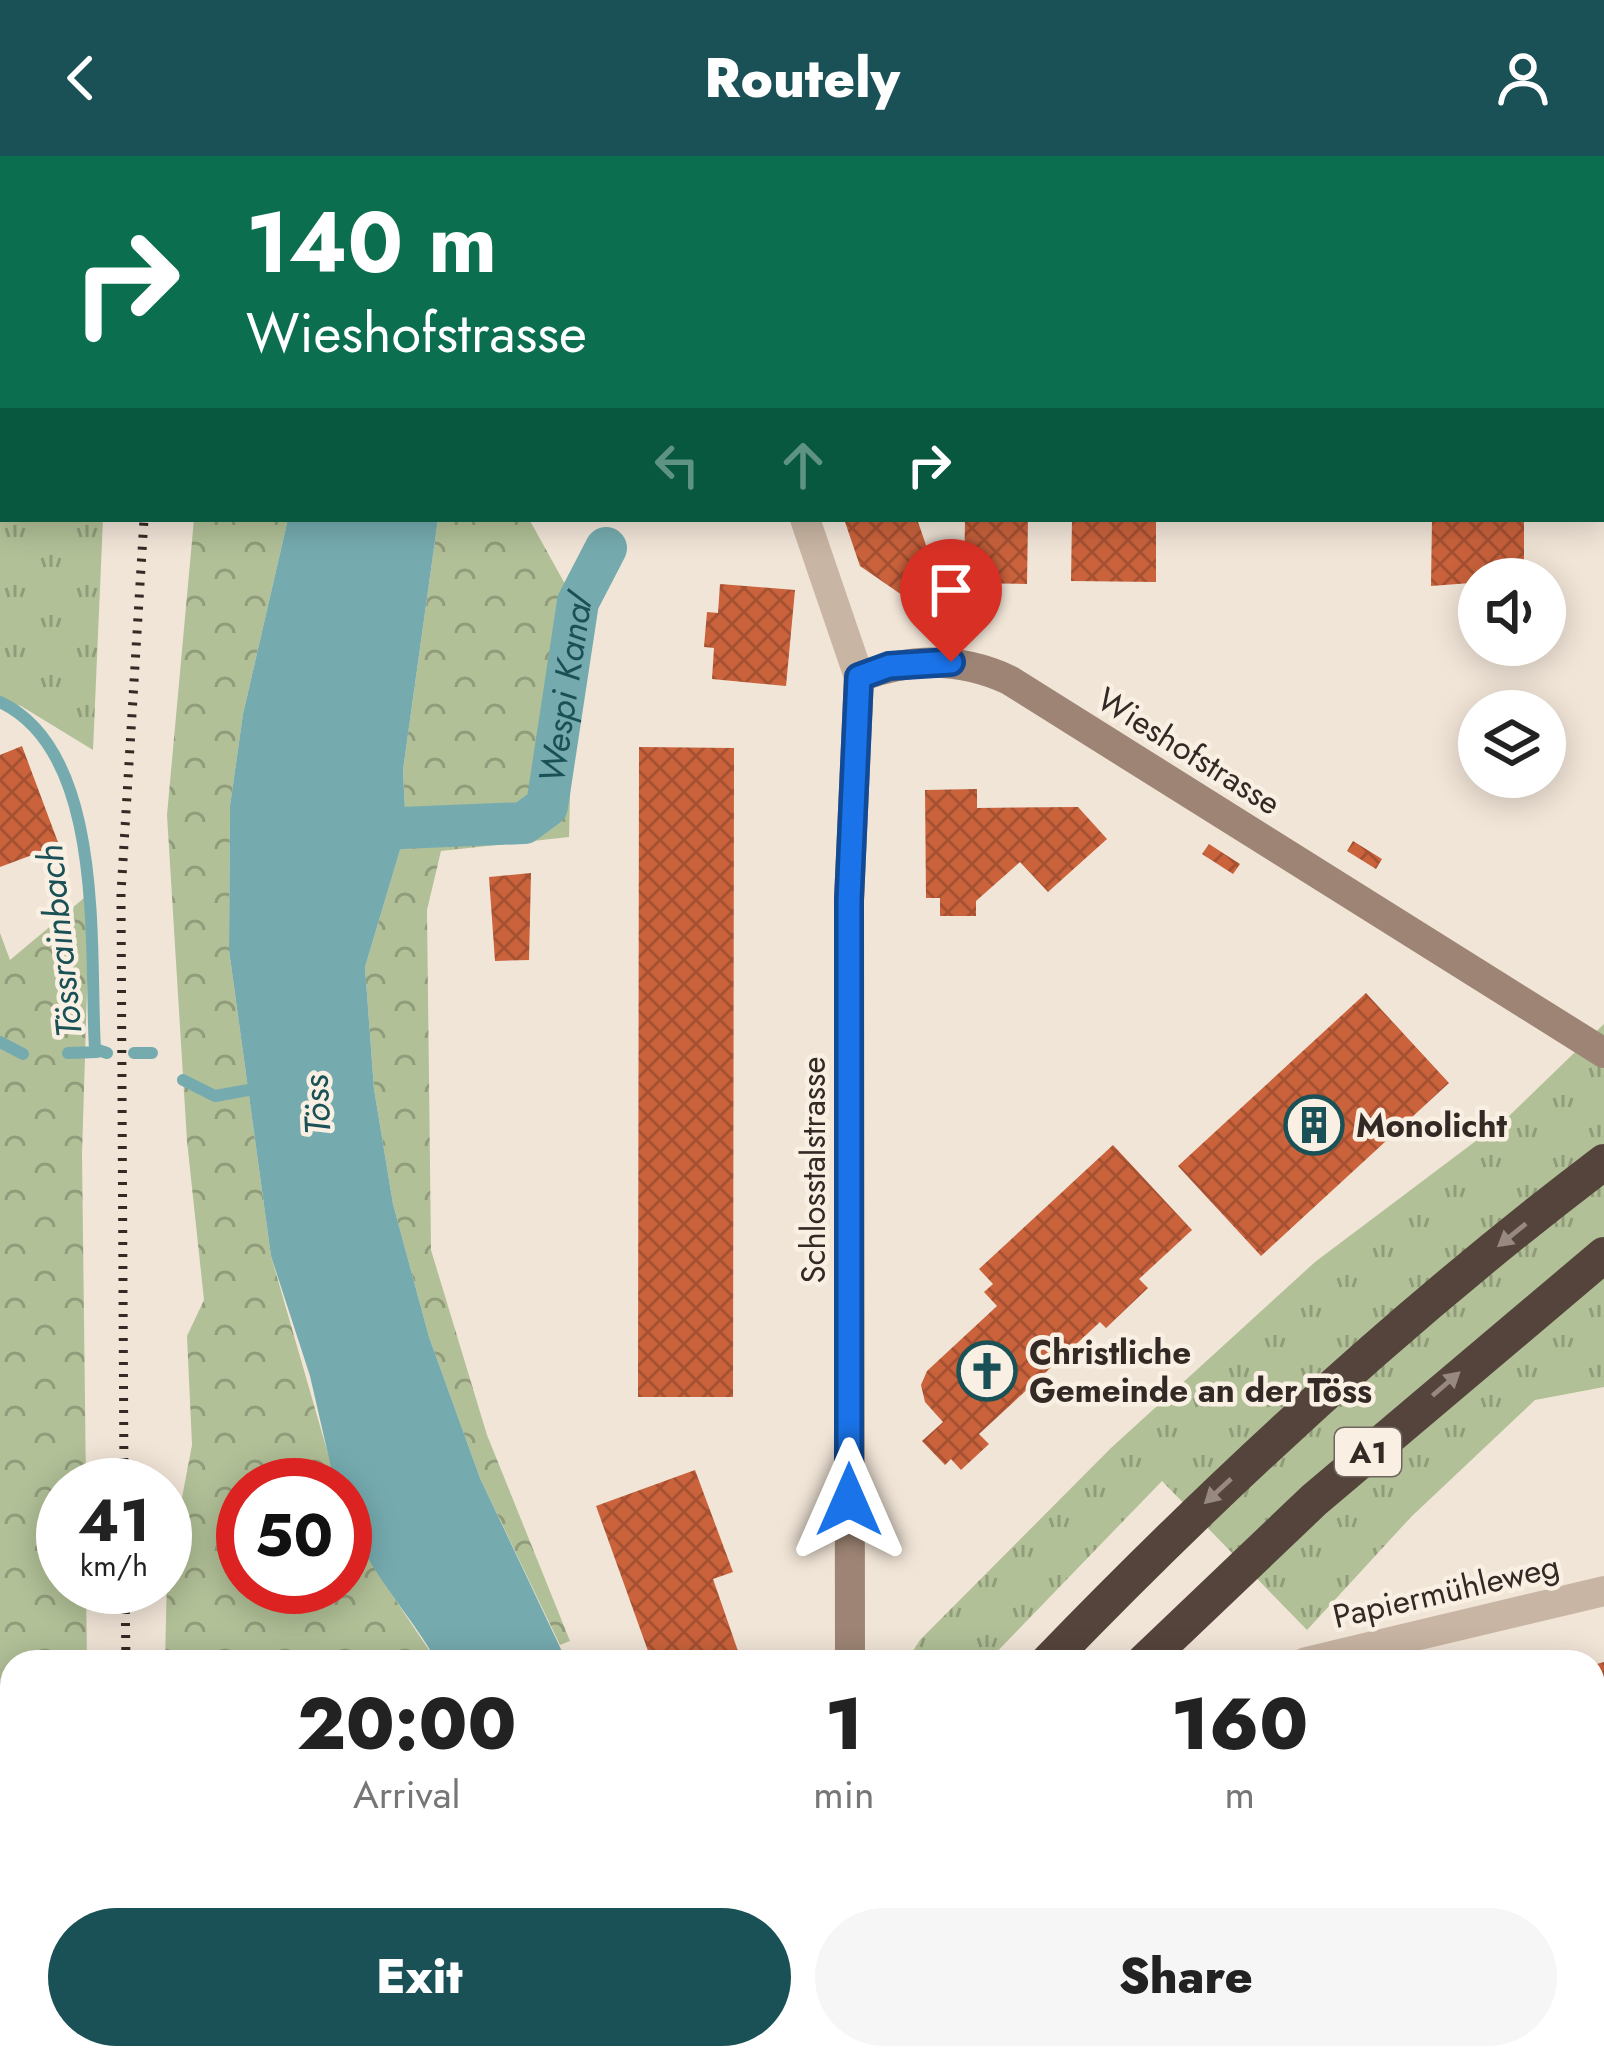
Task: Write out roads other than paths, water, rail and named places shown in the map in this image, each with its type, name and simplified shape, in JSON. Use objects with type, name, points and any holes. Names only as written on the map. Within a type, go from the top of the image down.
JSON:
[{"type":"highway","name":"A1","points":[[1060,1650],[1189,1519],[1328,1390],[1604,1162]]},
{"type":"highway","name":"A1","points":[[1157,1650],[1345,1472],[1604,1255]]},
{"type":"main road","name":"Wieshofstrasse","points":[[859,677],[889,666],[951,662],[982,667],[1009,680],[1604,1054]]},
{"type":"main road","name":"Schlosstalstrasse","points":[[850,1650],[849,900],[859,677]]},
{"type":"street","points":[[806,522],[859,677]]},
{"type":"street","name":"Papiermühleweg","points":[[1356,1650],[1604,1591]]},
{"type":"water","name":"Töss","points":[[287,522],[438,522],[403,770],[406,830],[365,967],[374,1089],[393,1204],[429,1337],[480,1478],[561,1650],[430,1650],[372,1565],[372,1458],[329,1458],[310,1376],[271,1256],[229,950],[230,806],[243,714]]},
{"type":"waterway","name":"Wespi Kanal","points":[[353,830],[524,823],[547,806],[578,602],[606,548]]},
{"type":"waterway","name":"Tössrainbach","points":[[0,702],[35,727],[59,764],[75,808],[91,910],[95,1049],[107,1053]]},
{"type":"waterway","points":[[0,1042],[23,1054]]},
{"type":"waterway","points":[[68,1053],[97,1052]]},
{"type":"waterway","name":"Tössrainbach","points":[[134,1053],[152,1053]]},
{"type":"waterway","name":"Tössrainbach","points":[[183,1080],[215,1096],[260,1088]]},
{"type":"railway","points":[[124,1458],[121,893],[144,522]]},
{"type":"railway","points":[[125,1614],[126,1650]]},
{"type":"place","name":"Monolicht","points":[[1314,1125]]},
{"type":"place","name":"Christliche Gemeinde an der Töss","points":[[987,1371]]}]
